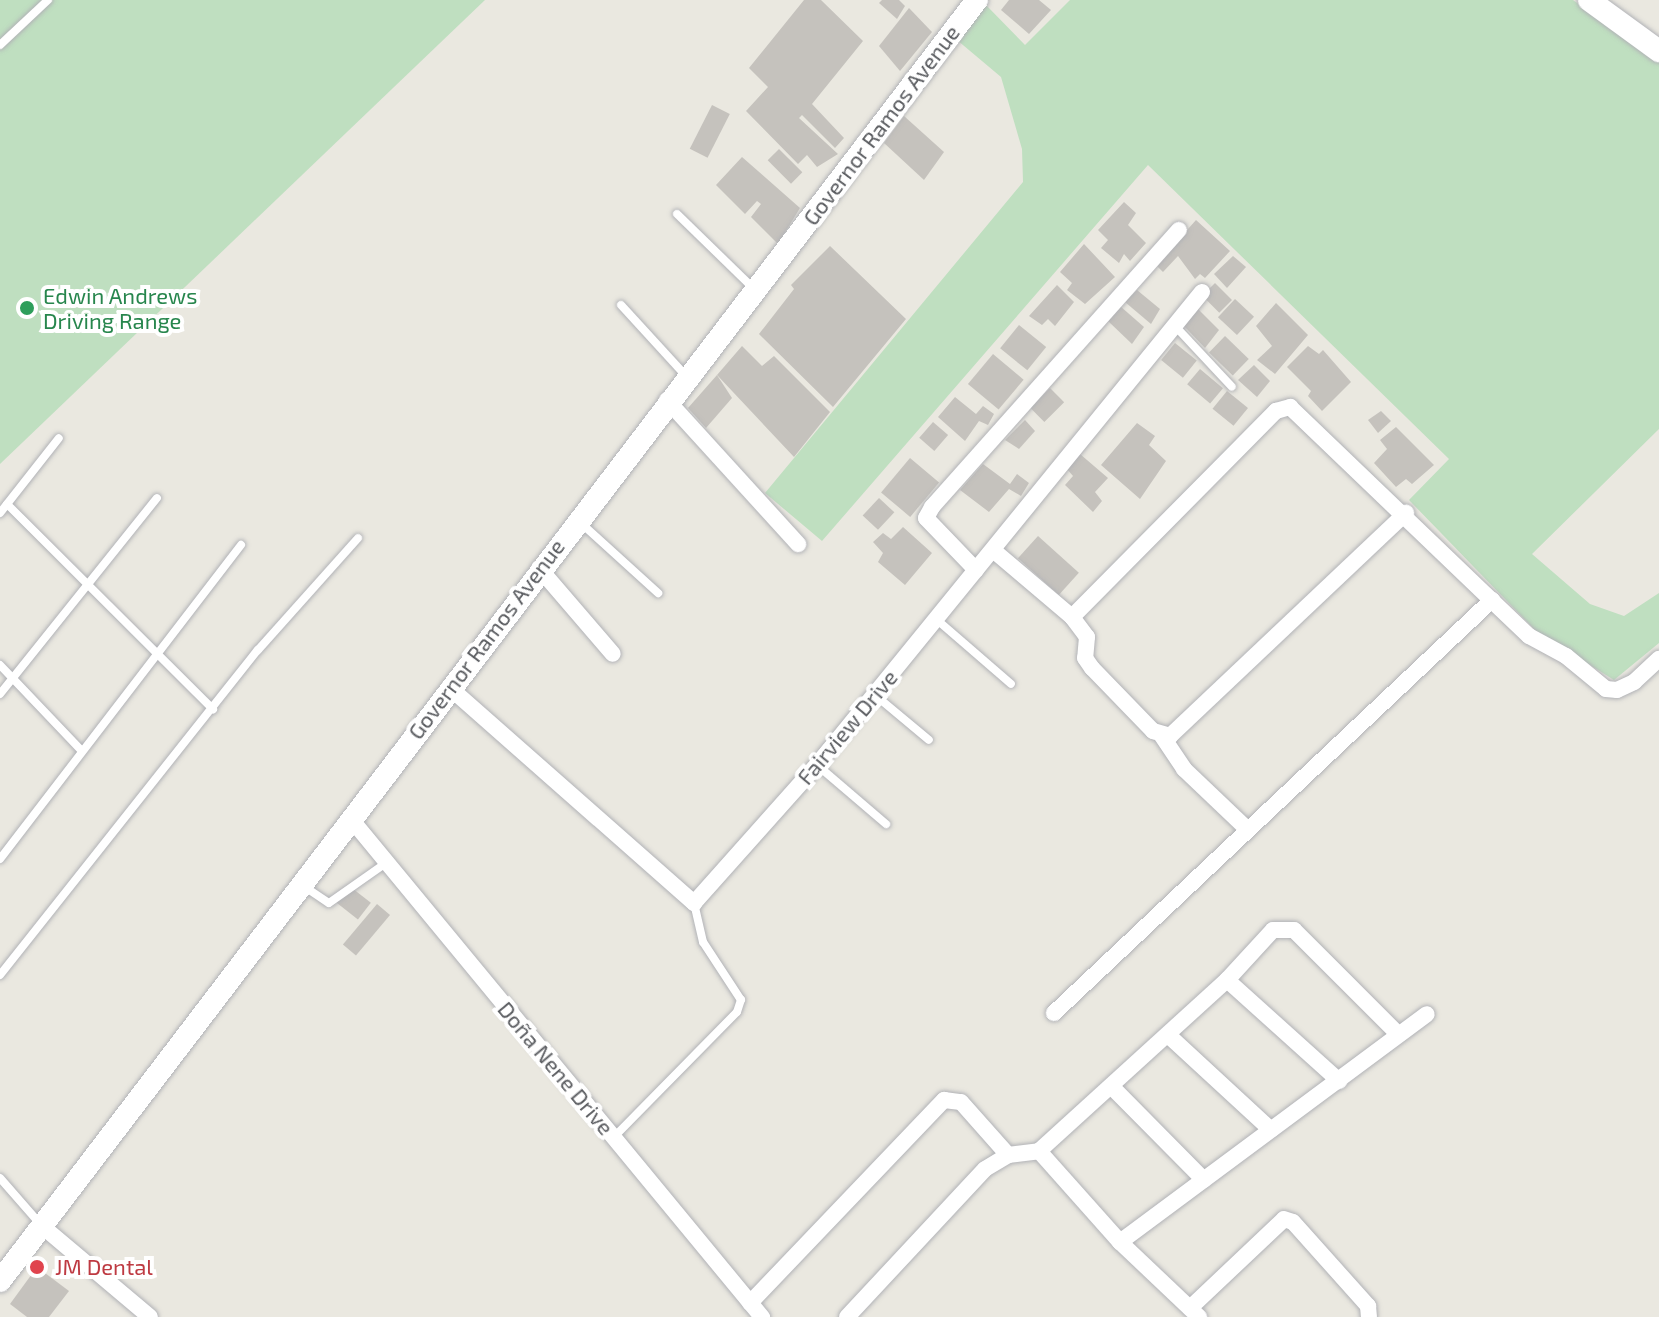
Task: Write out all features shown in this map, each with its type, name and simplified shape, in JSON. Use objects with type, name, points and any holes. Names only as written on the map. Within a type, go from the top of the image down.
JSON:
[{"type":"main road","name":"Governor Ramos Avenue","points":[[0,1281],[667,400],[977,0]]},
{"type":"main road","points":[[1589,0],[1659,51]]},
{"type":"street","points":[[976,570],[926,518],[932,507],[1179,230]]},
{"type":"street","name":"Fairview Drive","points":[[694,903],[817,765],[1202,292]]},
{"type":"street","points":[[667,400],[798,544]]},
{"type":"street","points":[[1072,617],[1283,407],[1295,410],[1406,513],[1529,636],[1566,656],[1606,689],[1617,690],[1634,682],[1659,659]]},
{"type":"street","points":[[1162,736],[1181,729],[1406,513]]},
{"type":"street","points":[[993,550],[1072,617],[1087,637],[1085,658],[1162,736],[1184,769],[1247,829]]},
{"type":"street","points":[[539,568],[613,654]]},
{"type":"street","points":[[1054,1013],[1492,600]]},
{"type":"street","points":[[449,687],[694,903]]},
{"type":"street","name":"Doña Nene Drive","points":[[351,819],[762,1317]]},
{"type":"street","points":[[847,1317],[985,1169],[1008,1155],[1039,1151],[1227,980],[1273,930],[1284,927],[1399,1035]]},
{"type":"street","points":[[1227,980],[1339,1081]]},
{"type":"street","points":[[1120,1242],[1427,1014]]},
{"type":"street","points":[[1168,1035],[1271,1130]]},
{"type":"street","points":[[1111,1086],[1204,1180]]},
{"type":"street","points":[[750,1303],[944,1100],[961,1102],[1008,1155]]},
{"type":"street","points":[[1039,1151],[1120,1242],[1194,1313],[1284,1219],[1293,1222],[1368,1306],[1369,1317]]},
{"type":"street","points":[[42,1226],[150,1317]]},
{"type":"lane","points":[[0,45],[48,0]]},
{"type":"lane","points":[[677,214],[754,290]]},
{"type":"lane","points":[[621,305],[686,376]]},
{"type":"lane","points":[[1175,326],[1232,387]]},
{"type":"lane","points":[[0,513],[59,438]]},
{"type":"lane","points":[[0,694],[157,498]]},
{"type":"lane","points":[[7,504],[155,657],[213,709]]},
{"type":"lane","points":[[577,519],[658,593]]},
{"type":"lane","points":[[0,975],[297,603],[358,538]]},
{"type":"lane","points":[[0,859],[80,749],[241,545]]},
{"type":"lane","points":[[935,619],[1011,684]]},
{"type":"lane","points":[[0,665],[80,749]]},
{"type":"lane","points":[[875,695],[929,740]]},
{"type":"lane","points":[[817,765],[886,824]]},
{"type":"lane","points":[[301,884],[329,903],[386,863]]},
{"type":"lane","points":[[614,1138],[737,1012],[741,1000],[703,942],[694,903]]},
{"type":"lane","points":[[0,1178],[42,1226]]},
{"type":"green space","points":[[0,0],[485,0],[0,464]]},
{"type":"green space","points":[[1070,0],[1573,0],[1659,62],[1659,429],[1532,554],[1590,604],[1624,616],[1659,593],[1659,643],[1614,680],[1536,631],[1409,500],[1449,459],[1148,165],[822,541],[765,493],[1023,182],[1022,149],[1001,77],[957,40],[986,5],[1025,45]]},
{"type":"building","points":[[804,0],[821,0],[863,41],[812,104],[844,138],[835,148],[802,115],[799,118],[838,154],[817,167],[807,155],[798,164],[746,111],[768,87],[749,68]]},
{"type":"building","points":[[882,0],[899,0],[905,6],[897,19],[879,3]]},
{"type":"building","points":[[1009,0],[1039,0],[1051,10],[1029,34],[1001,10]]},
{"type":"building","points":[[909,8],[932,32],[900,71],[879,46]]},
{"type":"building","points":[[712,105],[730,114],[708,158],[690,149]]},
{"type":"building","points":[[904,116],[944,152],[924,180],[884,143]]},
{"type":"building","points":[[779,149],[802,172],[791,184],[768,160]]},
{"type":"building","points":[[742,157],[800,208],[778,244],[751,217],[761,204],[757,201],[745,214],[716,185]]},
{"type":"building","points":[[1124,202],[1136,213],[1128,225],[1146,243],[1130,261],[1124,254],[1119,263],[1101,248],[1108,240],[1098,230]]},
{"type":"building","points":[[1196,220],[1230,251],[1205,278],[1200,274],[1195,279],[1178,256],[1163,272],[1156,265]]},
{"type":"building","points":[[1084,244],[1115,277],[1085,304],[1067,290],[1072,283],[1060,272]]},
{"type":"building","points":[[830,246],[906,319],[833,407],[759,334],[794,289],[791,285]]},
{"type":"building","points":[[1233,256],[1246,267],[1227,288],[1214,274]]},
{"type":"building","points":[[1215,283],[1232,300],[1219,313],[1202,296]]},
{"type":"building","points":[[1057,285],[1074,302],[1055,326],[1048,319],[1042,325],[1029,316]]},
{"type":"building","points":[[1137,290],[1160,309],[1151,324],[1125,302]]},
{"type":"building","points":[[1235,299],[1254,317],[1237,335],[1218,317]]},
{"type":"building","points":[[1276,303],[1308,335],[1275,374],[1257,360],[1272,346],[1256,326]]},
{"type":"building","points":[[1120,306],[1144,327],[1132,344],[1108,321]]},
{"type":"building","points":[[1197,308],[1219,330],[1205,348],[1183,325]]},
{"type":"building","points":[[1019,325],[1046,347],[1027,370],[1000,348]]},
{"type":"building","points":[[1225,336],[1249,359],[1233,375],[1209,353]]},
{"type":"building","points":[[1175,343],[1197,361],[1183,378],[1161,360]]},
{"type":"building","points":[[742,346],[762,366],[774,356],[830,412],[794,457],[717,375]]},
{"type":"building","points":[[1308,346],[1319,354],[1323,350],[1351,382],[1322,411],[1308,396],[1311,391],[1287,367]]},
{"type":"building","points":[[993,354],[1024,380],[999,410],[968,384]]},
{"type":"building","points":[[1254,365],[1270,381],[1257,397],[1238,380]]},
{"type":"building","points":[[1200,369],[1223,388],[1210,404],[1187,384]]},
{"type":"building","points":[[717,375],[732,398],[706,428],[688,408]]},
{"type":"building","points":[[1050,388],[1064,402],[1044,422],[1030,408]]},
{"type":"building","points":[[1227,391],[1248,408],[1234,426],[1213,409]]},
{"type":"building","points":[[955,397],[976,414],[983,406],[994,414],[988,425],[979,421],[965,441],[938,417]]},
{"type":"building","points":[[1381,411],[1391,421],[1378,433],[1368,420]]},
{"type":"building","points":[[1025,420],[1035,431],[1019,449],[1005,440]]},
{"type":"building","points":[[933,422],[948,435],[934,451],[919,438]]},
{"type":"building","points":[[1137,423],[1155,436],[1149,445],[1166,461],[1140,499],[1101,465]]},
{"type":"building","points":[[1396,427],[1434,465],[1412,484],[1406,479],[1396,487],[1374,463],[1387,449],[1380,440]]},
{"type":"building","points":[[1080,454],[1108,478],[1095,492],[1102,501],[1093,512],[1065,485],[1073,476],[1067,469]]},
{"type":"building","points":[[910,458],[939,482],[910,517],[881,492]]},
{"type":"building","points":[[983,464],[1010,484],[1017,474],[1029,483],[1021,496],[1009,489],[989,512],[960,490]]},
{"type":"building","points":[[879,498],[894,512],[878,530],[863,516]]},
{"type":"building","points":[[903,527],[932,553],[905,585],[878,562],[883,553],[873,542],[883,533],[891,539]]},
{"type":"building","points":[[1038,536],[1079,573],[1059,595],[1018,558]]},
{"type":"building","points":[[348,885],[371,903],[358,919],[335,902]]},
{"type":"building","points":[[377,904],[390,915],[356,956],[343,945]]},
{"type":"building","points":[[37,1267],[69,1291],[49,1317],[27,1317],[10,1304]]},
{"type":"place","name":"Edwin Andrews Driving Range","points":[[27,308]]},
{"type":"place","name":"JM Dental","points":[[37,1267]]}]
